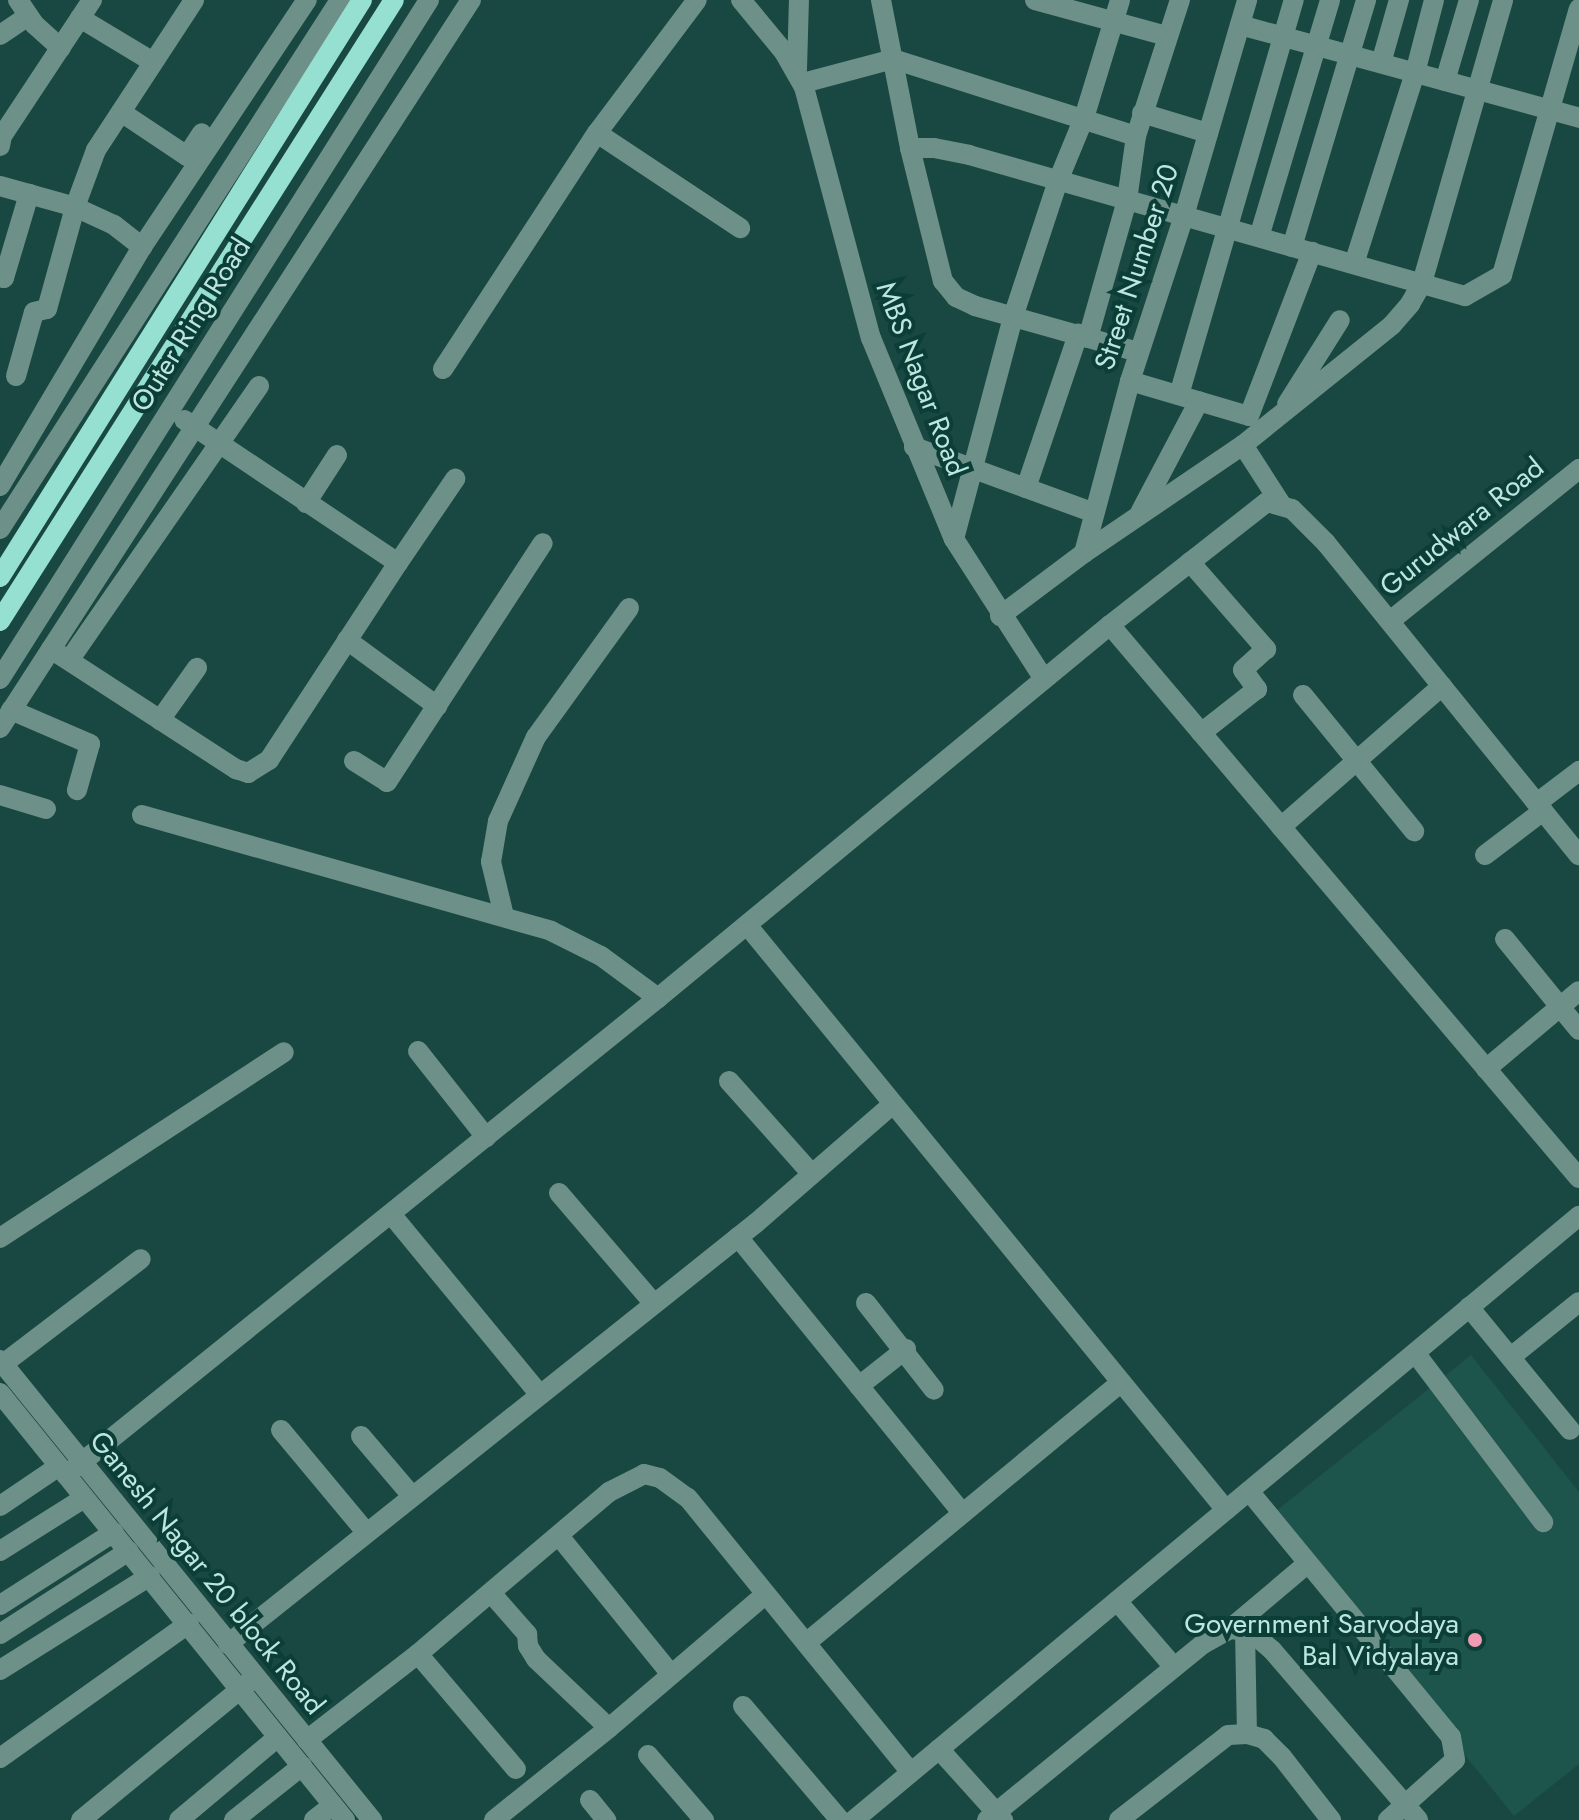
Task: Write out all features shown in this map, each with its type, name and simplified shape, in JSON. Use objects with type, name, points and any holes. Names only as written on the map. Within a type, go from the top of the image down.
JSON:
[{"type":"main road","name":"Outer Ring Road","points":[[0,577],[362,0]]},
{"type":"main road","name":"Outer Ring Road","points":[[0,621],[394,0]]},
{"type":"street","points":[[1,139],[92,0]]},
{"type":"street","points":[[15,375],[34,312],[47,309],[75,207],[96,150],[194,0]]},
{"type":"street","points":[[121,112],[187,156],[291,0]]},
{"type":"street","points":[[0,486],[142,247],[307,0]]},
{"type":"street","name":"Outer Ring Road","points":[[0,529],[340,0]]},
{"type":"street","points":[[77,790],[90,744],[6,719],[471,0]]},
{"type":"street","points":[[443,369],[597,133],[697,0]]},
{"type":"street","name":"MBS Nagar Road","points":[[741,0],[800,77],[829,170],[871,338],[954,539],[1000,616],[1044,679]]},
{"type":"street","points":[[799,0],[800,77],[893,59],[1136,136]]},
{"type":"street","points":[[881,0],[910,148],[943,281],[956,297],[1013,317],[1139,352]]},
{"type":"street","points":[[1035,0],[1167,36]]},
{"type":"street","points":[[954,539],[1013,317],[1058,181],[1084,118],[1120,0]]},
{"type":"street","points":[[1026,488],[1083,336],[1127,200],[1142,113],[1180,0]]},
{"type":"street","name":"Street Number 20","points":[[1084,553],[1130,381],[1184,216],[1247,0]]},
{"type":"street","points":[[1139,516],[1189,398],[1230,229],[1294,0]]},
{"type":"street","points":[[1259,237],[1330,0]]},
{"type":"street","points":[[1130,381],[1249,416],[1302,249],[1349,55],[1366,0]]},
{"type":"street","points":[[1381,63],[1399,0]]},
{"type":"street","points":[[1354,264],[1415,73],[1434,0]]},
{"type":"street","points":[[1445,81],[1469,0]]},
{"type":"street","points":[[1000,616],[1084,553],[1243,445],[1392,325],[1422,283],[1503,0]]},
{"type":"street","name":"Outer Ring Road","points":[[0,679],[426,1]]},
{"type":"street","points":[[0,35],[23,8],[61,48]]},
{"type":"street","points":[[910,148],[934,148],[969,155],[1465,296],[1502,275],[1579,9]]},
{"type":"street","points":[[80,18],[153,62]]},
{"type":"street","points":[[1240,25],[1579,118]]},
{"type":"street","points":[[1142,113],[1208,133]]},
{"type":"street","points":[[597,133],[740,228]]},
{"type":"street","points":[[0,186],[75,207],[114,225],[142,247]]},
{"type":"street","points":[[0,277],[4,278],[29,194]]},
{"type":"street","points":[[1279,417],[1340,320]]},
{"type":"street","points":[[70,659],[259,386]]},
{"type":"street","points":[[171,411],[398,563]]},
{"type":"street","points":[[1243,445],[1281,504],[1307,521],[1390,621]]},
{"type":"street","points":[[914,447],[1094,513]]},
{"type":"street","points":[[306,503],[337,455]]},
{"type":"street","name":"Gurudwara Road","points":[[1579,469],[1390,621],[1579,855]]},
{"type":"street","points":[[51,649],[236,769],[248,773],[259,769],[269,760],[455,479]]},
{"type":"street","points":[[0,1506],[69,1469],[658,998],[1110,625],[1267,502],[1281,504]]},
{"type":"street","points":[[354,761],[387,782],[543,543]]},
{"type":"street","points":[[1190,562],[1266,649],[1243,670],[1257,689],[1201,733]]},
{"type":"street","points":[[504,916],[491,862],[498,821],[536,737],[629,608]]},
{"type":"street","points":[[1110,625],[1579,1178]]},
{"type":"street","points":[[347,640],[437,706]]},
{"type":"street","points":[[160,720],[197,668]]},
{"type":"street","points":[[1281,827],[1442,686]]},
{"type":"street","points":[[1303,695],[1414,831]]},
{"type":"street","points":[[1485,855],[1579,771]]},
{"type":"street","points":[[0,795],[46,809]]},
{"type":"street","points":[[142,815],[504,916],[580,945],[658,998]]},
{"type":"street","points":[[747,925],[1226,1510]]},
{"type":"street","points":[[1505,939],[1579,1030]]},
{"type":"street","points":[[1486,1069],[1579,991]]},
{"type":"street","points":[[418,1051],[486,1137]]},
{"type":"street","points":[[0,1238],[284,1052]]},
{"type":"street","points":[[729,1081],[811,1173]]},
{"type":"street","points":[[228,1644],[738,1237],[893,1104]]},
{"type":"street","points":[[559,1193],[654,1304]]},
{"type":"street","points":[[391,1214],[540,1395]]},
{"type":"street","points":[[854,1820],[1579,1216]]},
{"type":"street","points":[[738,1237],[905,1428]]},
{"type":"street","points":[[2,1362],[141,1259]]},
{"type":"street","points":[[1511,1357],[1579,1302]]},
{"type":"street","points":[[866,1303],[934,1390]]},
{"type":"street","points":[[1469,1307],[1570,1430]]},
{"type":"street","points":[[826,1328],[962,1513]]},
{"type":"street","points":[[864,1382],[904,1351]]},
{"type":"street","points":[[1416,1354],[1543,1522]]},
{"type":"street","name":"Ganesh Nagar 20 block Road","points":[[2,1362],[84,1498],[189,1623],[307,1740],[372,1820]]},
{"type":"street","points":[[806,1643],[1121,1382]]},
{"type":"street","name":"Ganesh Nagar 20 block Road","points":[[0,1393],[228,1644],[278,1737],[339,1812]]},
{"type":"street","points":[[281,1430],[366,1532]]},
{"type":"street","points":[[361,1436],[412,1496]]},
{"type":"street","points":[[307,1740],[418,1654],[609,1492],[644,1474],[660,1478],[688,1498],[911,1772]]},
{"type":"street","points":[[1249,1491],[1451,1737],[1455,1760],[1412,1813],[1388,1820]]},
{"type":"street","points":[[0,1551],[84,1498]]},
{"type":"street","points":[[0,1605],[114,1532]]},
{"type":"street","points":[[559,1536],[670,1673]]},
{"type":"street","points":[[0,1634],[129,1551]]},
{"type":"street","points":[[939,1749],[995,1817],[1219,1632],[1238,1629],[1308,1563]]},
{"type":"street","points":[[0,1670],[150,1576]]},
{"type":"street","points":[[491,1593],[527,1634],[528,1646],[536,1659],[609,1728]]},
{"type":"street","points":[[494,1820],[609,1728],[766,1594]]},
{"type":"street","points":[[1117,1601],[1174,1667]]},
{"type":"street","points":[[0,1758],[189,1623]]},
{"type":"street","points":[[1238,1629],[1247,1734]]},
{"type":"street","points":[[1238,1629],[1272,1650],[1412,1813]]},
{"type":"street","points":[[418,1654],[516,1769]]},
{"type":"street","points":[[81,1820],[247,1683]]},
{"type":"street","points":[[743,1706],[840,1820]]},
{"type":"street","points":[[1119,1820],[1228,1735],[1247,1734],[1264,1739],[1273,1748],[1331,1820]]},
{"type":"street","points":[[179,1820],[278,1737]]},
{"type":"street","points":[[648,1755],[704,1820]]},
{"type":"street","points":[[234,1820],[302,1766]]},
{"type":"street","points":[[590,1800],[606,1820]]},
{"type":"street","points":[[314,1820],[339,1812]]},
{"type":"shaded area","name":"Government Sarvodaya Bal Vidyalaya","points":[[1471,1355],[1579,1492],[1579,1764],[1514,1816],[1271,1515]]},
{"type":"place","name":"Government Sarvodaya Bal Vidyalaya","points":[[1475,1640]]}]
